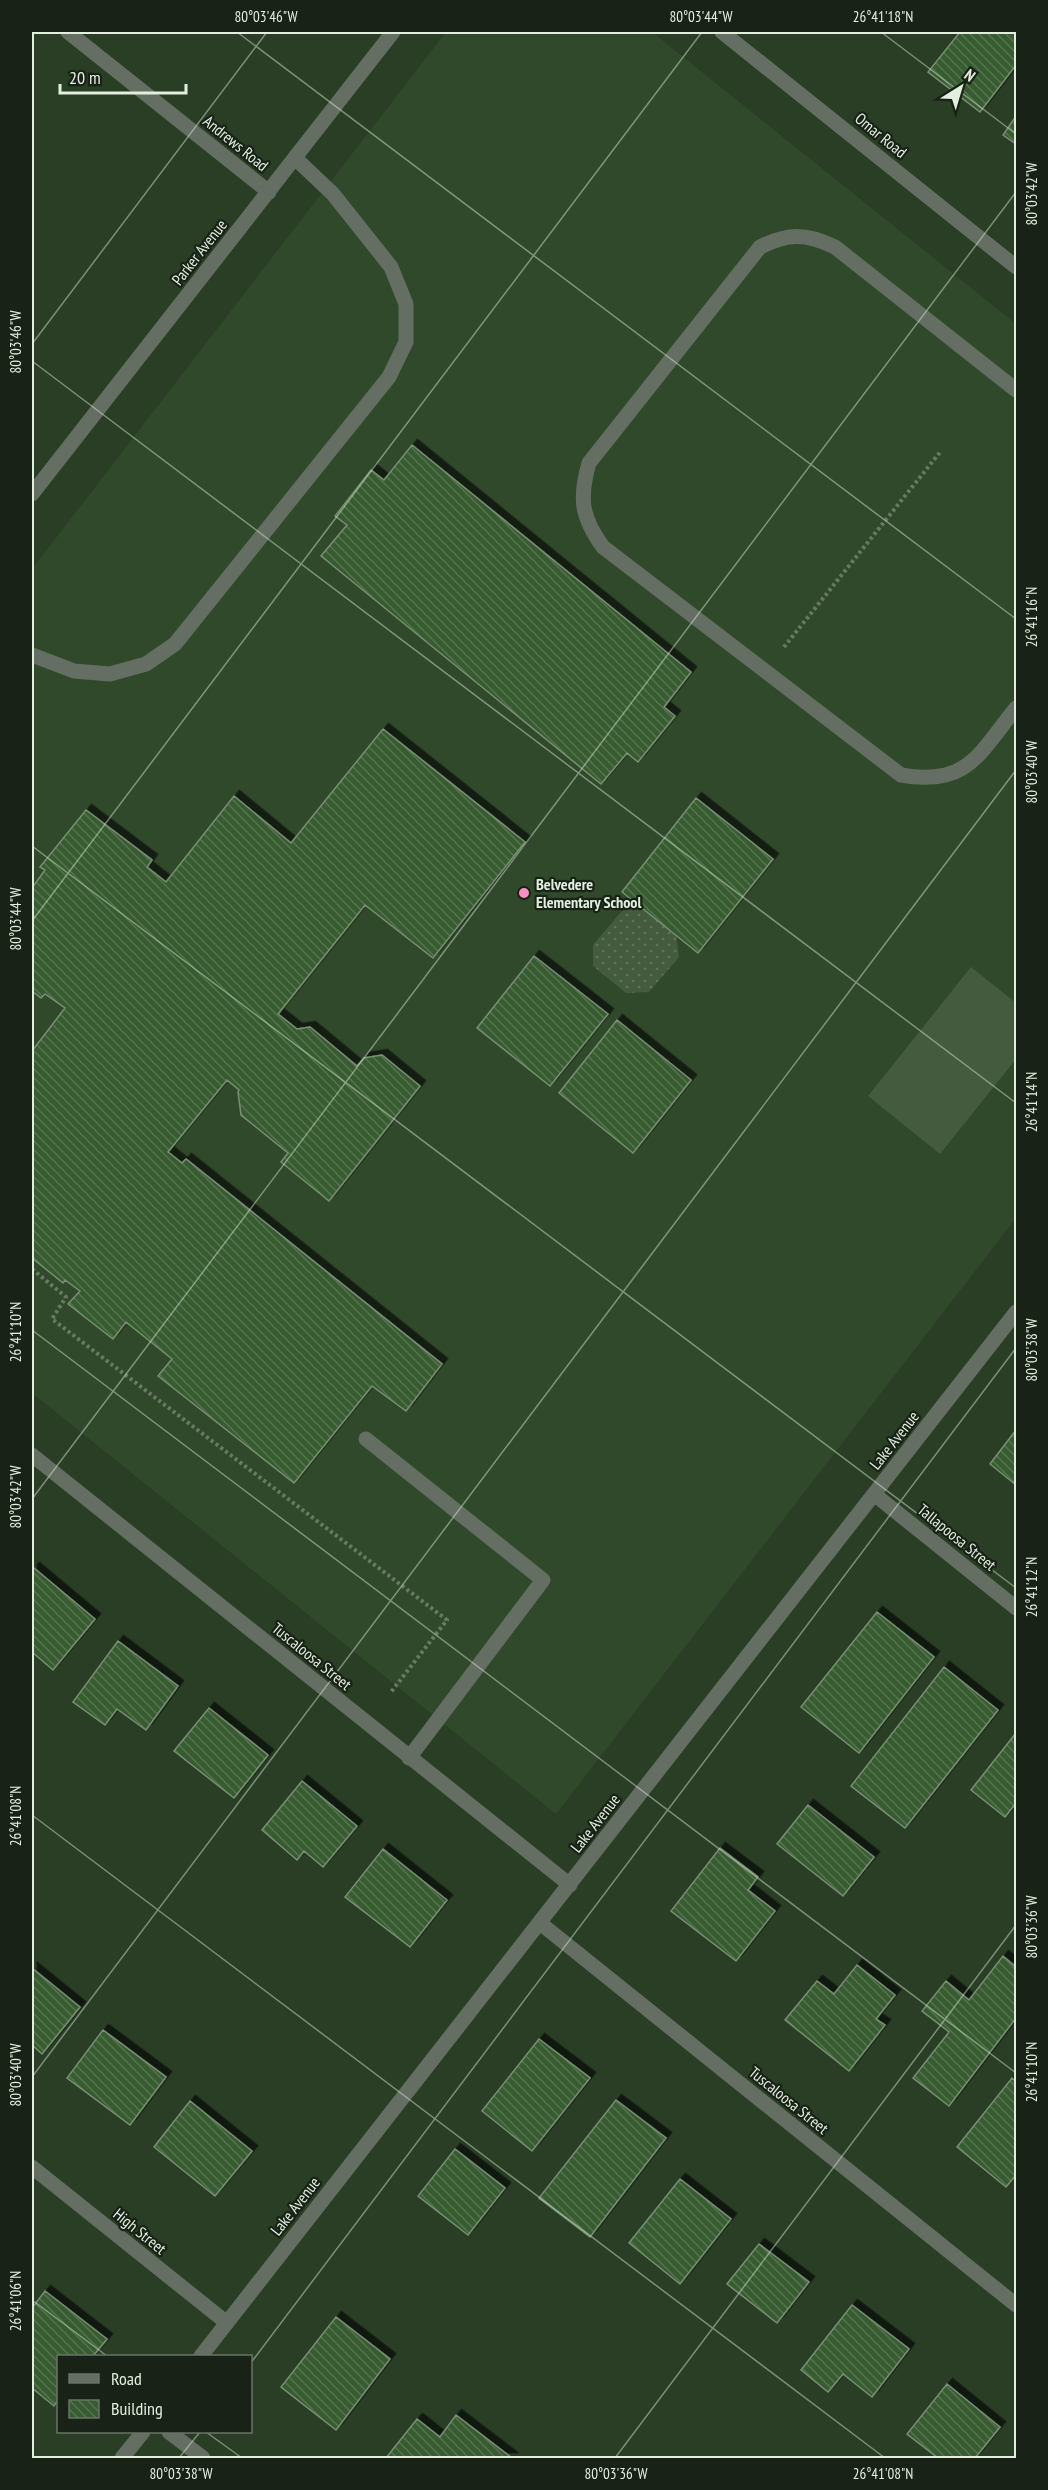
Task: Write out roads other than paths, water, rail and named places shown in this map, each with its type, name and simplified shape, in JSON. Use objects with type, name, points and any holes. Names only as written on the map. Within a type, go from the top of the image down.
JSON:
[{"type":"street","name":"Andrews Road","points":[[68,32],[269,192]]},
{"type":"street","name":"Parker Avenue","points":[[32,494],[393,32]]},
{"type":"street","name":"Omar Road","points":[[722,32],[1017,267]]},
{"type":"street","points":[[32,655],[74,671],[110,674],[146,664],[175,644],[389,377],[406,342],[405,304],[391,267],[333,194],[295,158]]},
{"type":"street","points":[[1017,390],[835,247],[816,238],[797,236],[777,238],[759,247],[589,463],[583,484],[583,507],[590,529],[603,547],[901,775],[926,779],[949,775],[971,764],[1017,708]]},
{"type":"street","name":"Lake Avenue","points":[[202,2355],[1017,1312]]},
{"type":"street","points":[[366,1439],[543,1580],[410,1758]]},
{"type":"street","name":"Tuscaloosa Street","points":[[32,1455],[570,1885]]},
{"type":"street","name":"Tallapoosa Street","points":[[874,1494],[1017,1608]]},
{"type":"street","name":"Tuscaloosa Street","points":[[540,1923],[1017,2305]]},
{"type":"street","name":"High Street","points":[[32,2167],[227,2323]]},
{"type":"street","points":[[122,2458],[142,2433]]},
{"type":"street","points":[[170,2433],[203,2458]]},
{"type":"place","name":"Belvedere Elementary School","points":[[524,893]]}]
